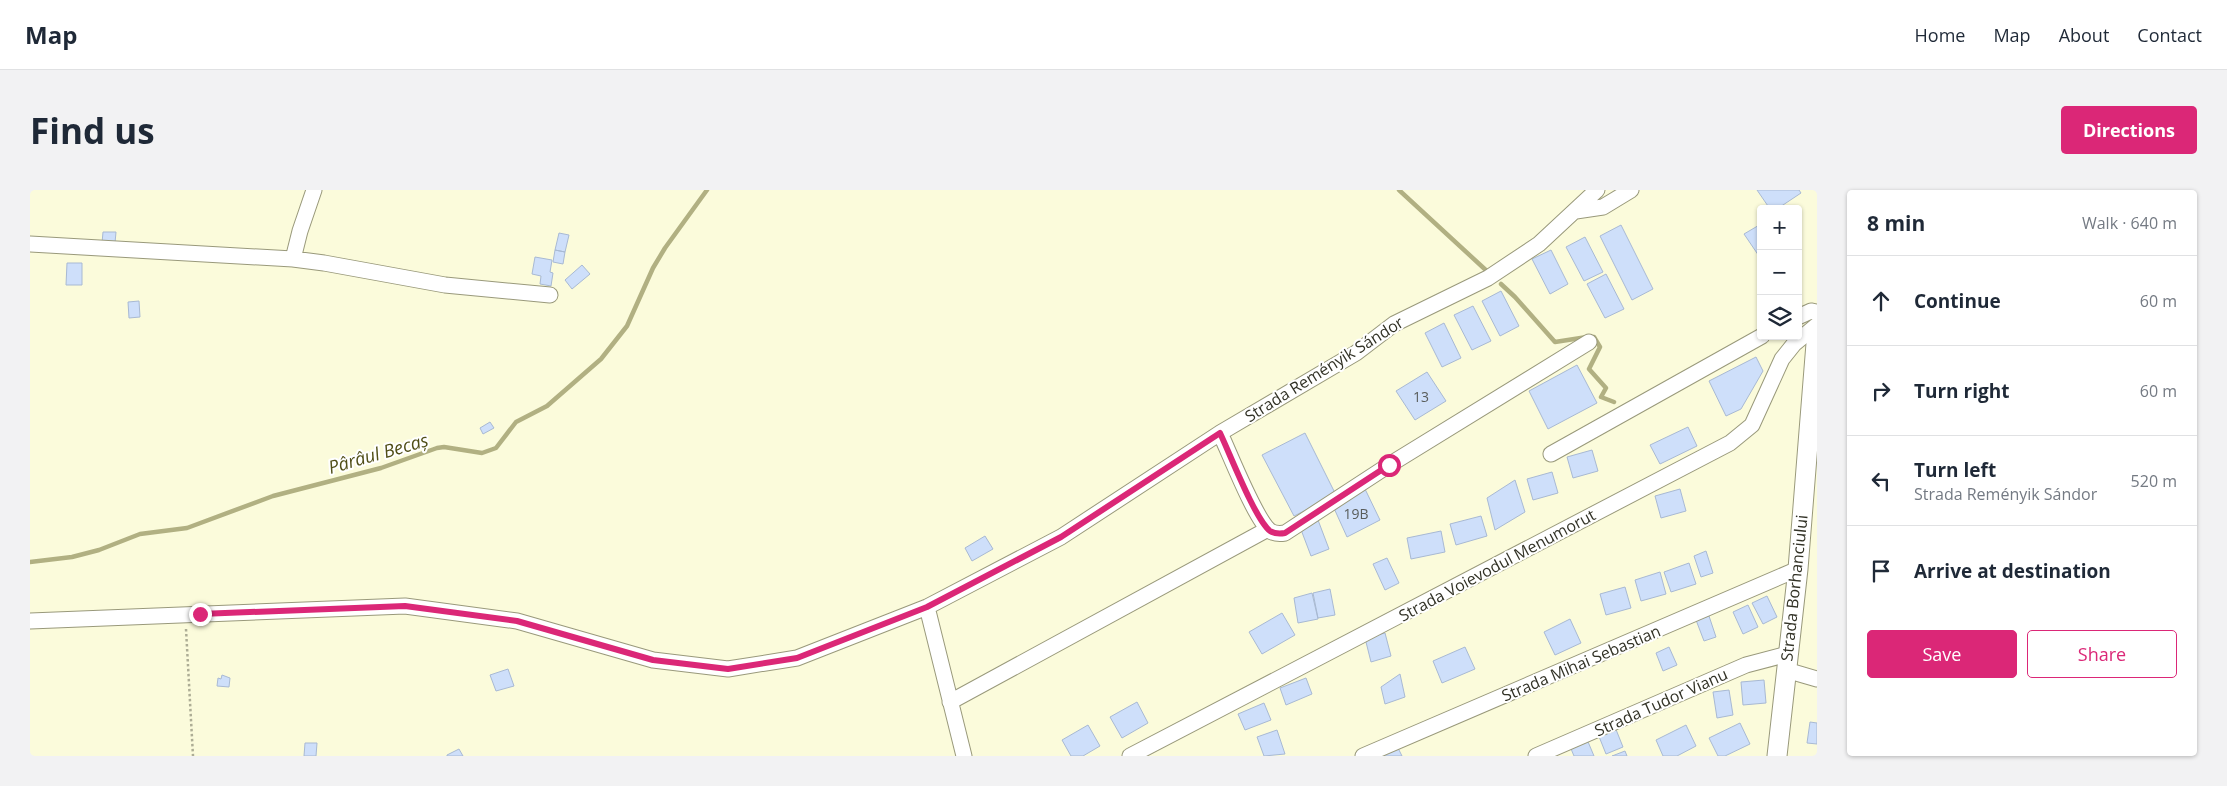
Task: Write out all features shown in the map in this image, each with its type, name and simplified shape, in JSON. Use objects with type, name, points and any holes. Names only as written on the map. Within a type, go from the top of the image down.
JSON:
[{"type":"main road","name":"Strada Borhanciului","points":[[1777,756],[1798,569],[1817,330]]},
{"type":"street","points":[[293,259],[314,190]]},
{"type":"street","name":"Strada Reményik Sándor","points":[[30,621],[405,606],[517,621],[653,660],[728,669],[797,658],[927,607],[1061,537],[1220,433],[1356,353],[1394,324],[1491,276],[1540,244],[1597,190]]},
{"type":"street","points":[[1576,211],[1603,207],[1631,190]]},
{"type":"street","points":[[30,244],[293,259],[445,284],[550,295]]},
{"type":"street","points":[[1802,315],[1811,311],[1817,312]]},
{"type":"street","name":"Strada Voievodul Menumorut","points":[[1130,756],[1730,443],[1752,425],[1782,359],[1794,344],[1817,325]]},
{"type":"street","points":[[1551,454],[1757,339]]},
{"type":"street","points":[[1220,433],[1250,498],[1268,529],[1276,534],[1285,533],[1389,465],[1589,342]]},
{"type":"street","points":[[950,702],[1268,529]]},
{"type":"street","name":"Strada Mihai Sebastian","points":[[1363,756],[1798,569]]},
{"type":"street","points":[[927,607],[964,756]]},
{"type":"street","points":[[1787,662],[1817,678]]},
{"type":"street","name":"Strada Tudor Vianu","points":[[1542,755],[1746,664],[1787,662]]},
{"type":"path","points":[[185,615],[193,756]]},
{"type":"building","points":[[1757,190],[1799,190],[1801,193],[1783,205],[1767,205]]},
{"type":"building","points":[[1621,225],[1653,289],[1632,300],[1600,236]]},
{"type":"building","points":[[1757,226],[1757,253],[1744,234]]},
{"type":"building","points":[[103,232],[116,232],[115,243],[102,243]]},
{"type":"building","points":[[559,233],[569,235],[565,252],[555,250]]},
{"type":"building","points":[[1585,237],[1603,272],[1584,281],[1566,247]]},
{"type":"building","points":[[555,250],[565,252],[563,264],[553,262]]},
{"type":"building","points":[[1551,250],[1568,284],[1550,294],[1532,259]]},
{"type":"building","points":[[535,257],[552,260],[550,272],[553,273],[551,286],[540,284],[541,276],[532,274]]},
{"type":"building","points":[[67,263],[82,263],[82,285],[66,285]]},
{"type":"building","points":[[582,265],[590,274],[572,289],[565,280]]},
{"type":"building","points":[[1606,274],[1624,309],[1605,318],[1587,284]]},
{"type":"building","points":[[1501,291],[1519,326],[1500,336],[1482,301]]},
{"type":"building","points":[[139,301],[140,317],[129,318],[128,302]]},
{"type":"building","points":[[1473,306],[1491,341],[1472,350],[1454,315]]},
{"type":"building","points":[[1444,323],[1461,358],[1442,367],[1425,333]]},
{"type":"building","points":[[1756,357],[1763,371],[1741,409],[1726,416],[1709,381]]},
{"type":"building","points":[[1577,365],[1597,403],[1548,429],[1529,391]]},
{"type":"building","points":[[1427,372],[1446,401],[1415,420],[1396,391]]},
{"type":"building","points":[[490,422],[494,428],[483,434],[480,428]]},
{"type":"building","points":[[1688,427],[1697,446],[1660,464],[1650,445]]},
{"type":"building","points":[[1305,433],[1336,495],[1294,516],[1262,455]]},
{"type":"building","points":[[1592,450],[1598,471],[1573,478],[1567,457]]},
{"type":"building","points":[[1552,472],[1558,493],[1533,500],[1527,479]]},
{"type":"building","points":[[1515,480],[1525,512],[1495,530],[1487,498]]},
{"type":"building","points":[[1365,489],[1380,520],[1347,537],[1333,506]]},
{"type":"building","points":[[1680,489],[1686,511],[1661,518],[1655,496]]},
{"type":"building","points":[[1481,516],[1487,536],[1456,545],[1450,524]]},
{"type":"building","points":[[1318,520],[1329,549],[1311,556],[1300,527]]},
{"type":"building","points":[[1441,531],[1445,552],[1411,559],[1407,538]]},
{"type":"building","points":[[985,536],[993,549],[972,561],[965,548]]},
{"type":"building","points":[[1706,551],[1713,573],[1701,577],[1694,556]]},
{"type":"building","points":[[1387,558],[1399,583],[1385,590],[1373,564]]},
{"type":"building","points":[[1689,563],[1696,584],[1671,592],[1664,572]]},
{"type":"building","points":[[1660,572],[1666,594],[1641,601],[1635,580]]},
{"type":"building","points":[[1625,587],[1631,608],[1606,615],[1600,594]]},
{"type":"building","points":[[1330,589],[1335,615],[1318,618],[1313,593]]},
{"type":"building","points":[[1312,593],[1318,619],[1298,623],[1294,598]]},
{"type":"building","points":[[1767,596],[1777,617],[1763,624],[1752,603]]},
{"type":"building","points":[[1748,605],[1758,627],[1743,634],[1733,612]]},
{"type":"building","points":[[1282,613],[1295,635],[1262,654],[1249,632]]},
{"type":"building","points":[[1709,616],[1716,637],[1704,641],[1696,620]]},
{"type":"building","points":[[1570,619],[1581,643],[1555,655],[1544,632]]},
{"type":"building","points":[[1385,633],[1391,656],[1371,662],[1365,638]]},
{"type":"building","points":[[1465,647],[1475,669],[1442,683],[1433,661]]},
{"type":"building","points":[[1669,647],[1677,665],[1663,671],[1656,653]]},
{"type":"building","points":[[508,669],[514,686],[496,691],[490,675]]},
{"type":"building","points":[[1400,674],[1405,697],[1385,704],[1381,687]]},
{"type":"building","points":[[222,675],[230,678],[229,687],[217,686],[218,678],[221,679]]},
{"type":"building","points":[[1306,678],[1312,694],[1286,705],[1280,688]]},
{"type":"building","points":[[1764,680],[1766,703],[1743,705],[1741,682]]},
{"type":"building","points":[[1729,690],[1733,715],[1717,718],[1713,692]]},
{"type":"building","points":[[1137,702],[1148,723],[1122,738],[1110,717]]},
{"type":"building","points":[[1264,703],[1271,720],[1245,730],[1238,714]]},
{"type":"building","points":[[1810,722],[1817,723],[1817,744],[1807,743]]},
{"type":"building","points":[[1740,723],[1750,744],[1725,756],[1718,756],[1709,738]]},
{"type":"building","points":[[1088,725],[1100,746],[1083,756],[1071,756],[1062,740]]},
{"type":"building","points":[[1686,725],[1696,746],[1677,756],[1663,756],[1656,740]]},
{"type":"building","points":[[1615,727],[1623,747],[1606,754],[1598,734]]},
{"type":"building","points":[[1277,730],[1285,754],[1264,756],[1257,737]]},
{"type":"building","points":[[1586,737],[1594,756],[1574,756],[1569,744]]},
{"type":"building","points":[[305,743],[317,743],[316,756],[304,756]]},
{"type":"building","points":[[1398,748],[1402,756],[1381,756]]},
{"type":"building","points":[[459,749],[463,756],[447,756],[447,755]]},
{"type":"building","points":[[1625,751],[1627,756],[1612,756]]},
{"type":"waterway","name":"Pârâul Becaș","points":[[30,562],[72,557],[99,550],[140,534],[187,528],[273,496],[381,468],[437,448],[444,447],[482,453],[496,448],[516,422],[547,406],[601,359],[627,326],[653,268],[665,248],[707,190]]},
{"type":"waterway","points":[[1399,190],[1489,273]]},
{"type":"waterway","points":[[1501,284],[1555,342],[1587,337]]},
{"type":"waterway","points":[[1594,337],[1600,347],[1589,369],[1606,388],[1601,397],[1614,402]]},
{"type":"route","points":[[200,614],[405,606],[517,621],[653,660],[728,669],[797,658],[927,607],[1061,537],[1220,433],[1250,498],[1268,529],[1276,534],[1285,533],[1389,465]]}]
